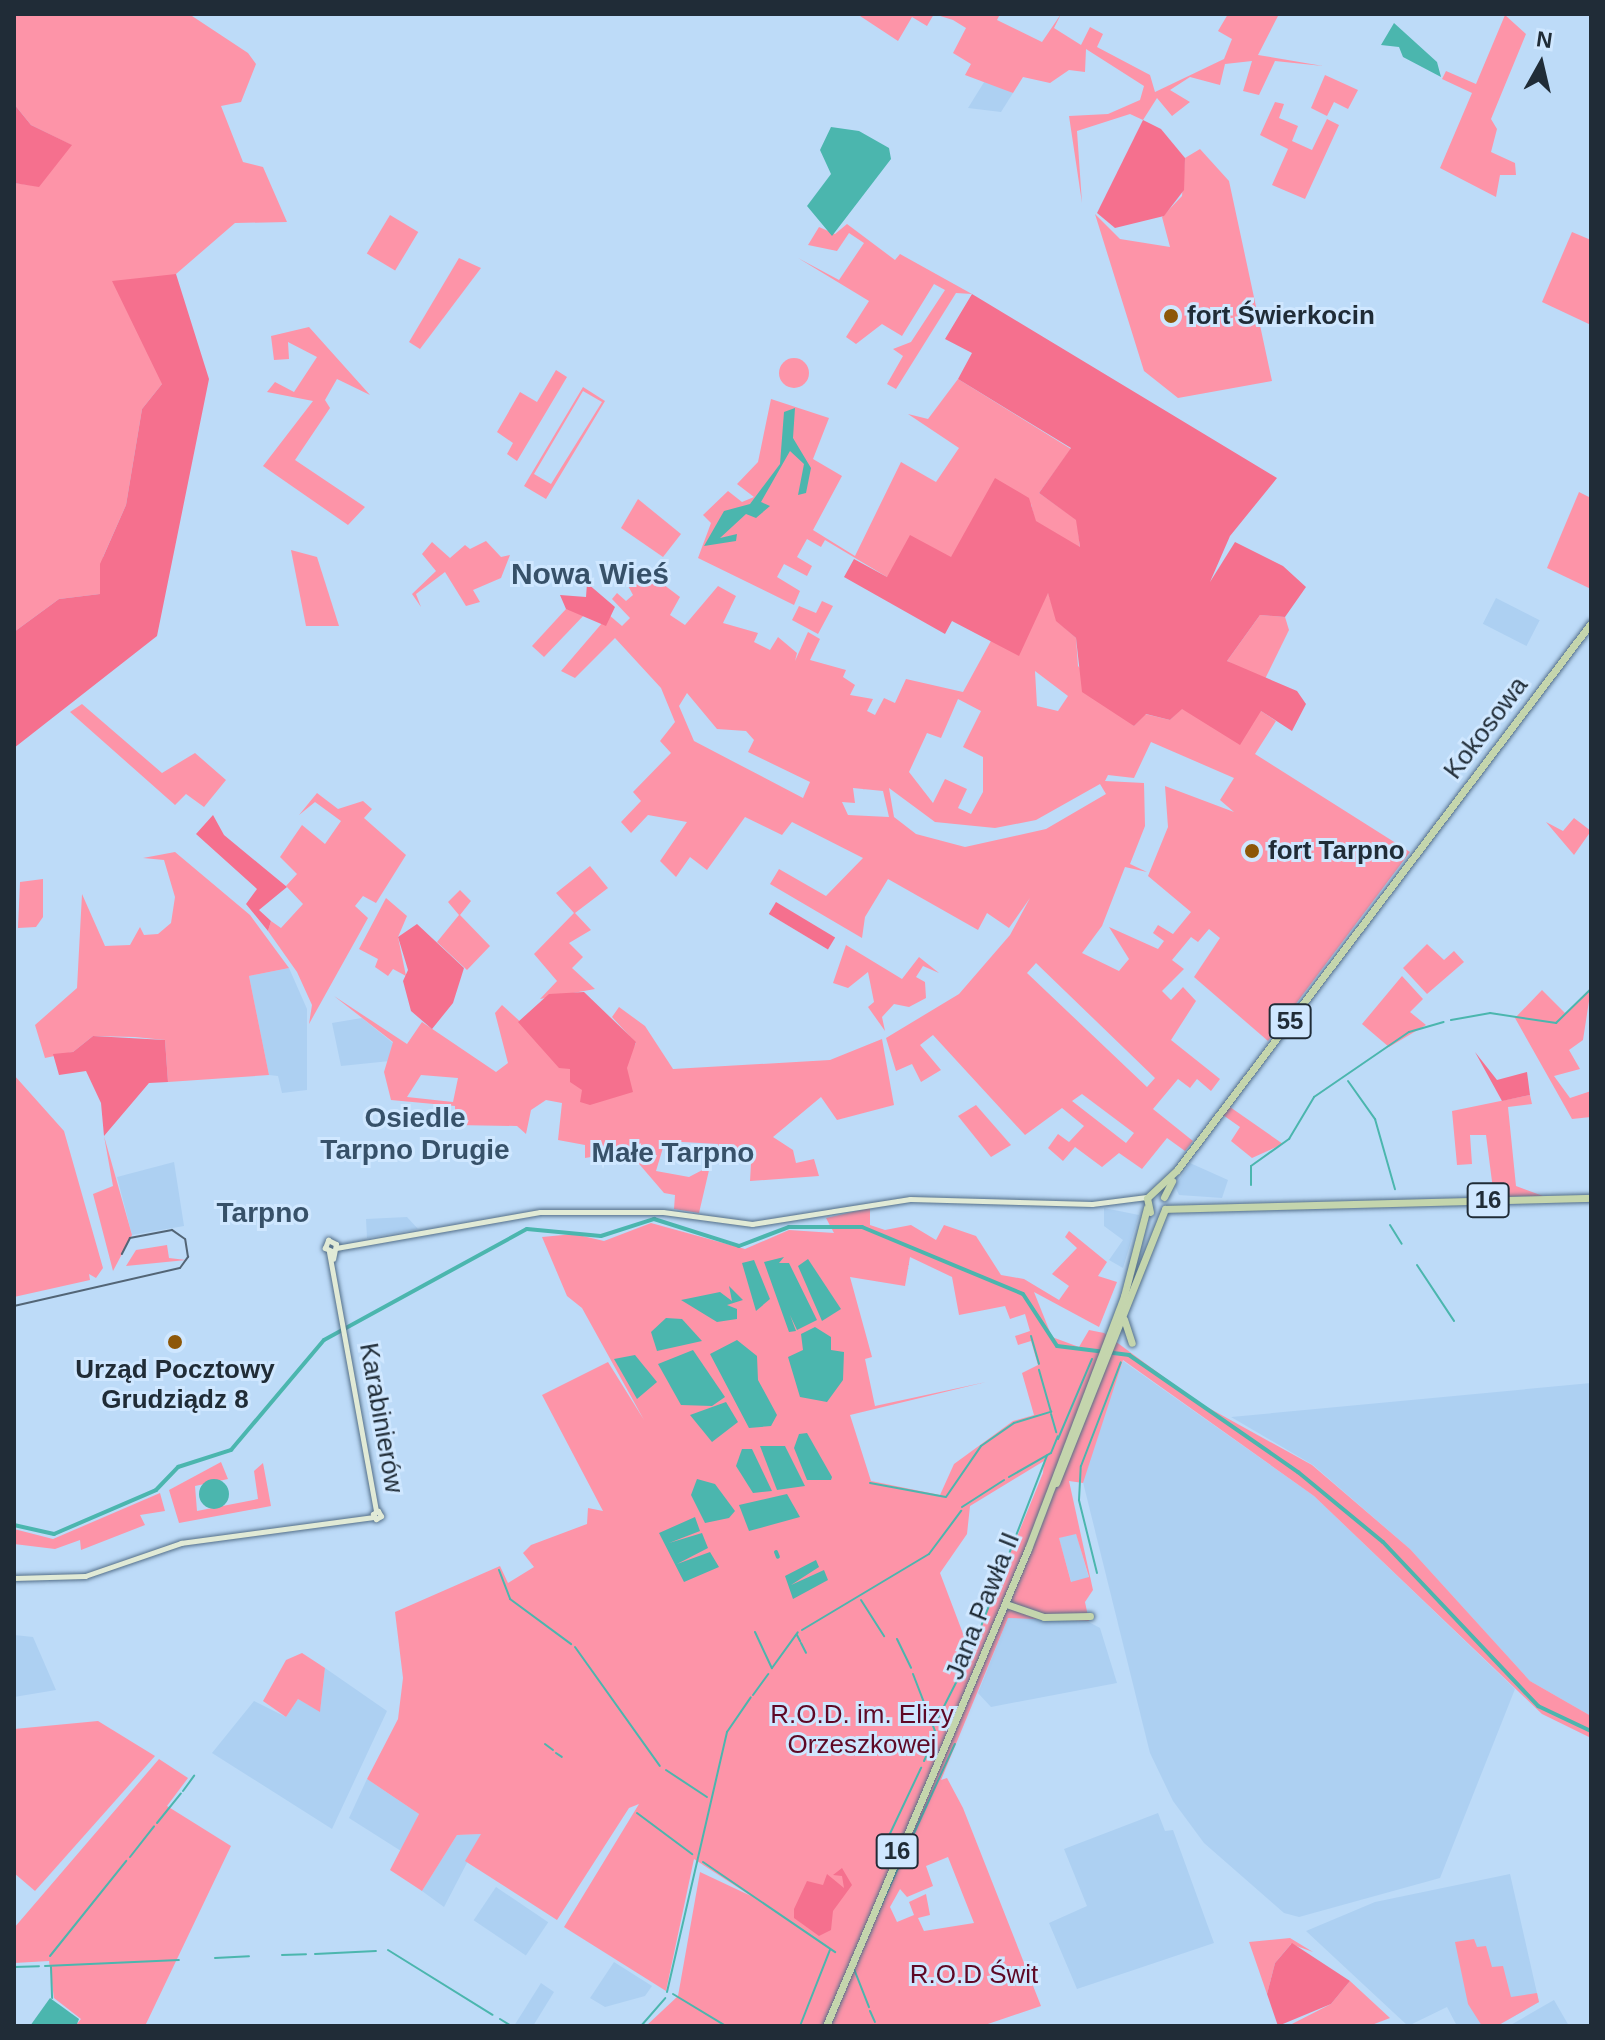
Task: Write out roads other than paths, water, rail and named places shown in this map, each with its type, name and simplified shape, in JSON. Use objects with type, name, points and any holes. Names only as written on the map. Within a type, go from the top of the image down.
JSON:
[{"type":"main road","name":"Kokosowa","points":[[1159,1196],[1591,623]]},
{"type":"main road","name":"16","points":[[1159,1196],[1162,1211],[1191,1203]]},
{"type":"main road","name":"16","points":[[1159,1196],[1191,1203],[1591,1198]]},
{"type":"main road","name":"16","points":[[1146,1208],[1159,1196]]},
{"type":"main road","points":[[1118,1203],[1159,1196]]},
{"type":"main road","name":"Karabinierów","points":[[14,1578],[85,1576],[181,1543],[375,1514],[333,1264],[334,1249],[540,1212],[663,1212],[752,1224],[910,1199],[1118,1203]]},
{"type":"main road","points":[[1118,1203],[1162,1211]]},
{"type":"main road","name":"Jana Pawła II","points":[[1110,1344],[1146,1208]]},
{"type":"main road","name":"Jana Pawła II","points":[[826,2026],[1006,1604],[1106,1353],[1124,1316],[1162,1211]]},
{"type":"main road","points":[[1124,1316],[1132,1343]]},
{"type":"main road","points":[[1011,1591],[1014,1602],[1038,1615]]},
{"type":"main road","points":[[1006,1604],[1038,1615],[1070,1616],[1089,1612]]},
{"type":"waterway","points":[[1451,1020],[1490,1013],[1556,1023],[1591,989]]},
{"type":"waterway","points":[[1251,1185],[1251,1166],[1289,1139],[1314,1097],[1409,1032],[1444,1022]]},
{"type":"waterway","points":[[1348,1081],[1375,1119],[1395,1189]]},
{"type":"waterway","points":[[14,1525],[54,1534],[156,1490],[178,1467],[231,1450],[324,1340],[527,1229],[601,1236],[654,1219],[739,1246],[789,1227],[862,1227],[1023,1294],[1057,1346],[1129,1355],[1298,1472],[1383,1542],[1538,1706],[1591,1731]]},
{"type":"waterway","points":[[1390,1225],[1402,1244]]},
{"type":"waterway","points":[[1417,1265],[1454,1321]]},
{"type":"waterway","points":[[1031,1336],[1039,1364]]},
{"type":"waterway","points":[[1058,1439],[1092,1359]]},
{"type":"waterway","points":[[1097,1573],[1079,1500],[1081,1466],[1121,1362]]},
{"type":"waterway","points":[[870,1483],[946,1497],[981,1446],[1014,1423],[1051,1412],[1039,1370]]},
{"type":"waterway","points":[[1051,1414],[1056,1432]]},
{"type":"waterway","points":[[1009,1477],[1051,1453],[1058,1436]]},
{"type":"waterway","points":[[970,1655],[1047,1455]]},
{"type":"waterway","points":[[962,1507],[1004,1480]]},
{"type":"waterway","points":[[802,1630],[929,1554],[961,1511]]},
{"type":"waterway","points":[[776,1552],[778,1557]]},
{"type":"waterway","points":[[499,1570],[510,1599],[571,1644]]},
{"type":"waterway","points":[[861,1600],[884,1636]]},
{"type":"waterway","points":[[755,1632],[772,1668],[798,1632]]},
{"type":"waterway","points":[[797,1635],[800,1641]]},
{"type":"waterway","points":[[897,1639],[911,1668]]},
{"type":"waterway","points":[[801,1643],[806,1653]]},
{"type":"waterway","points":[[575,1647],[660,1766]]},
{"type":"waterway","points":[[935,1724],[967,1661]]},
{"type":"waterway","points":[[753,1695],[768,1674]]},
{"type":"waterway","points":[[913,1674],[935,1731]]},
{"type":"waterway","points":[[667,1992],[727,1732],[751,1697]]},
{"type":"waterway","points":[[924,1761],[935,1737]]},
{"type":"waterway","points":[[545,1744],[553,1750]]},
{"type":"waterway","points":[[877,1914],[955,1744]]},
{"type":"waterway","points":[[556,1753],[562,1757]]},
{"type":"waterway","points":[[878,1859],[921,1768]]},
{"type":"waterway","points":[[666,1770],[707,1797]]},
{"type":"waterway","points":[[183,1791],[194,1776]]},
{"type":"waterway","points":[[157,1823],[181,1793]]},
{"type":"waterway","points":[[637,1813],[692,1854]]},
{"type":"waterway","points":[[130,1857],[154,1826]]},
{"type":"waterway","points":[[50,1956],[126,1861]]},
{"type":"waterway","points":[[703,1862],[835,1952]]},
{"type":"waterway","points":[[388,1950],[493,2015]]},
{"type":"waterway","points":[[800,2026],[830,1950]]},
{"type":"waterway","points":[[315,1954],[376,1951]]},
{"type":"waterway","points":[[282,1955],[306,1954]]},
{"type":"waterway","points":[[215,1958],[249,1956]]},
{"type":"waterway","points":[[45,1966],[179,1960]]},
{"type":"waterway","points":[[14,1967],[39,1966]]},
{"type":"waterway","points":[[51,1967],[52,1998]]},
{"type":"waterway","points":[[854,1969],[869,2007]]},
{"type":"waterway","points":[[673,1994],[726,2026]]},
{"type":"waterway","points":[[641,2026],[665,1998]]},
{"type":"waterway","points":[[870,2011],[875,2022]]},
{"type":"waterway","points":[[500,2019],[511,2026]]},
{"type":"tram line","points":[[14,1306],[180,1268],[188,1257],[185,1239],[172,1230],[130,1238],[122,1254]]},
{"type":"place","name":"fort Świerkocin","points":[[1171,316]]},
{"type":"place","name":"fort Tarpno","points":[[1252,851]]},
{"type":"place","name":"Urząd Pocztowy Grudziądz 8","points":[[175,1342]]},
{"type":"district","name":"Nowa Wieś","points":[[590,574]]},
{"type":"district","name":"Osiedle Tarpno Drugie","points":[[415,1134]]},
{"type":"district","name":"Małe Tarpno","points":[[673,1153]]},
{"type":"district","name":"Tarpno","points":[[263,1213]]},
{"type":"park label","name":"R.O.D. im. Elizy Orzeszkowej","points":[[862,1730]]},
{"type":"park label","name":"R.O.D Świt","points":[[974,1975]]}]
